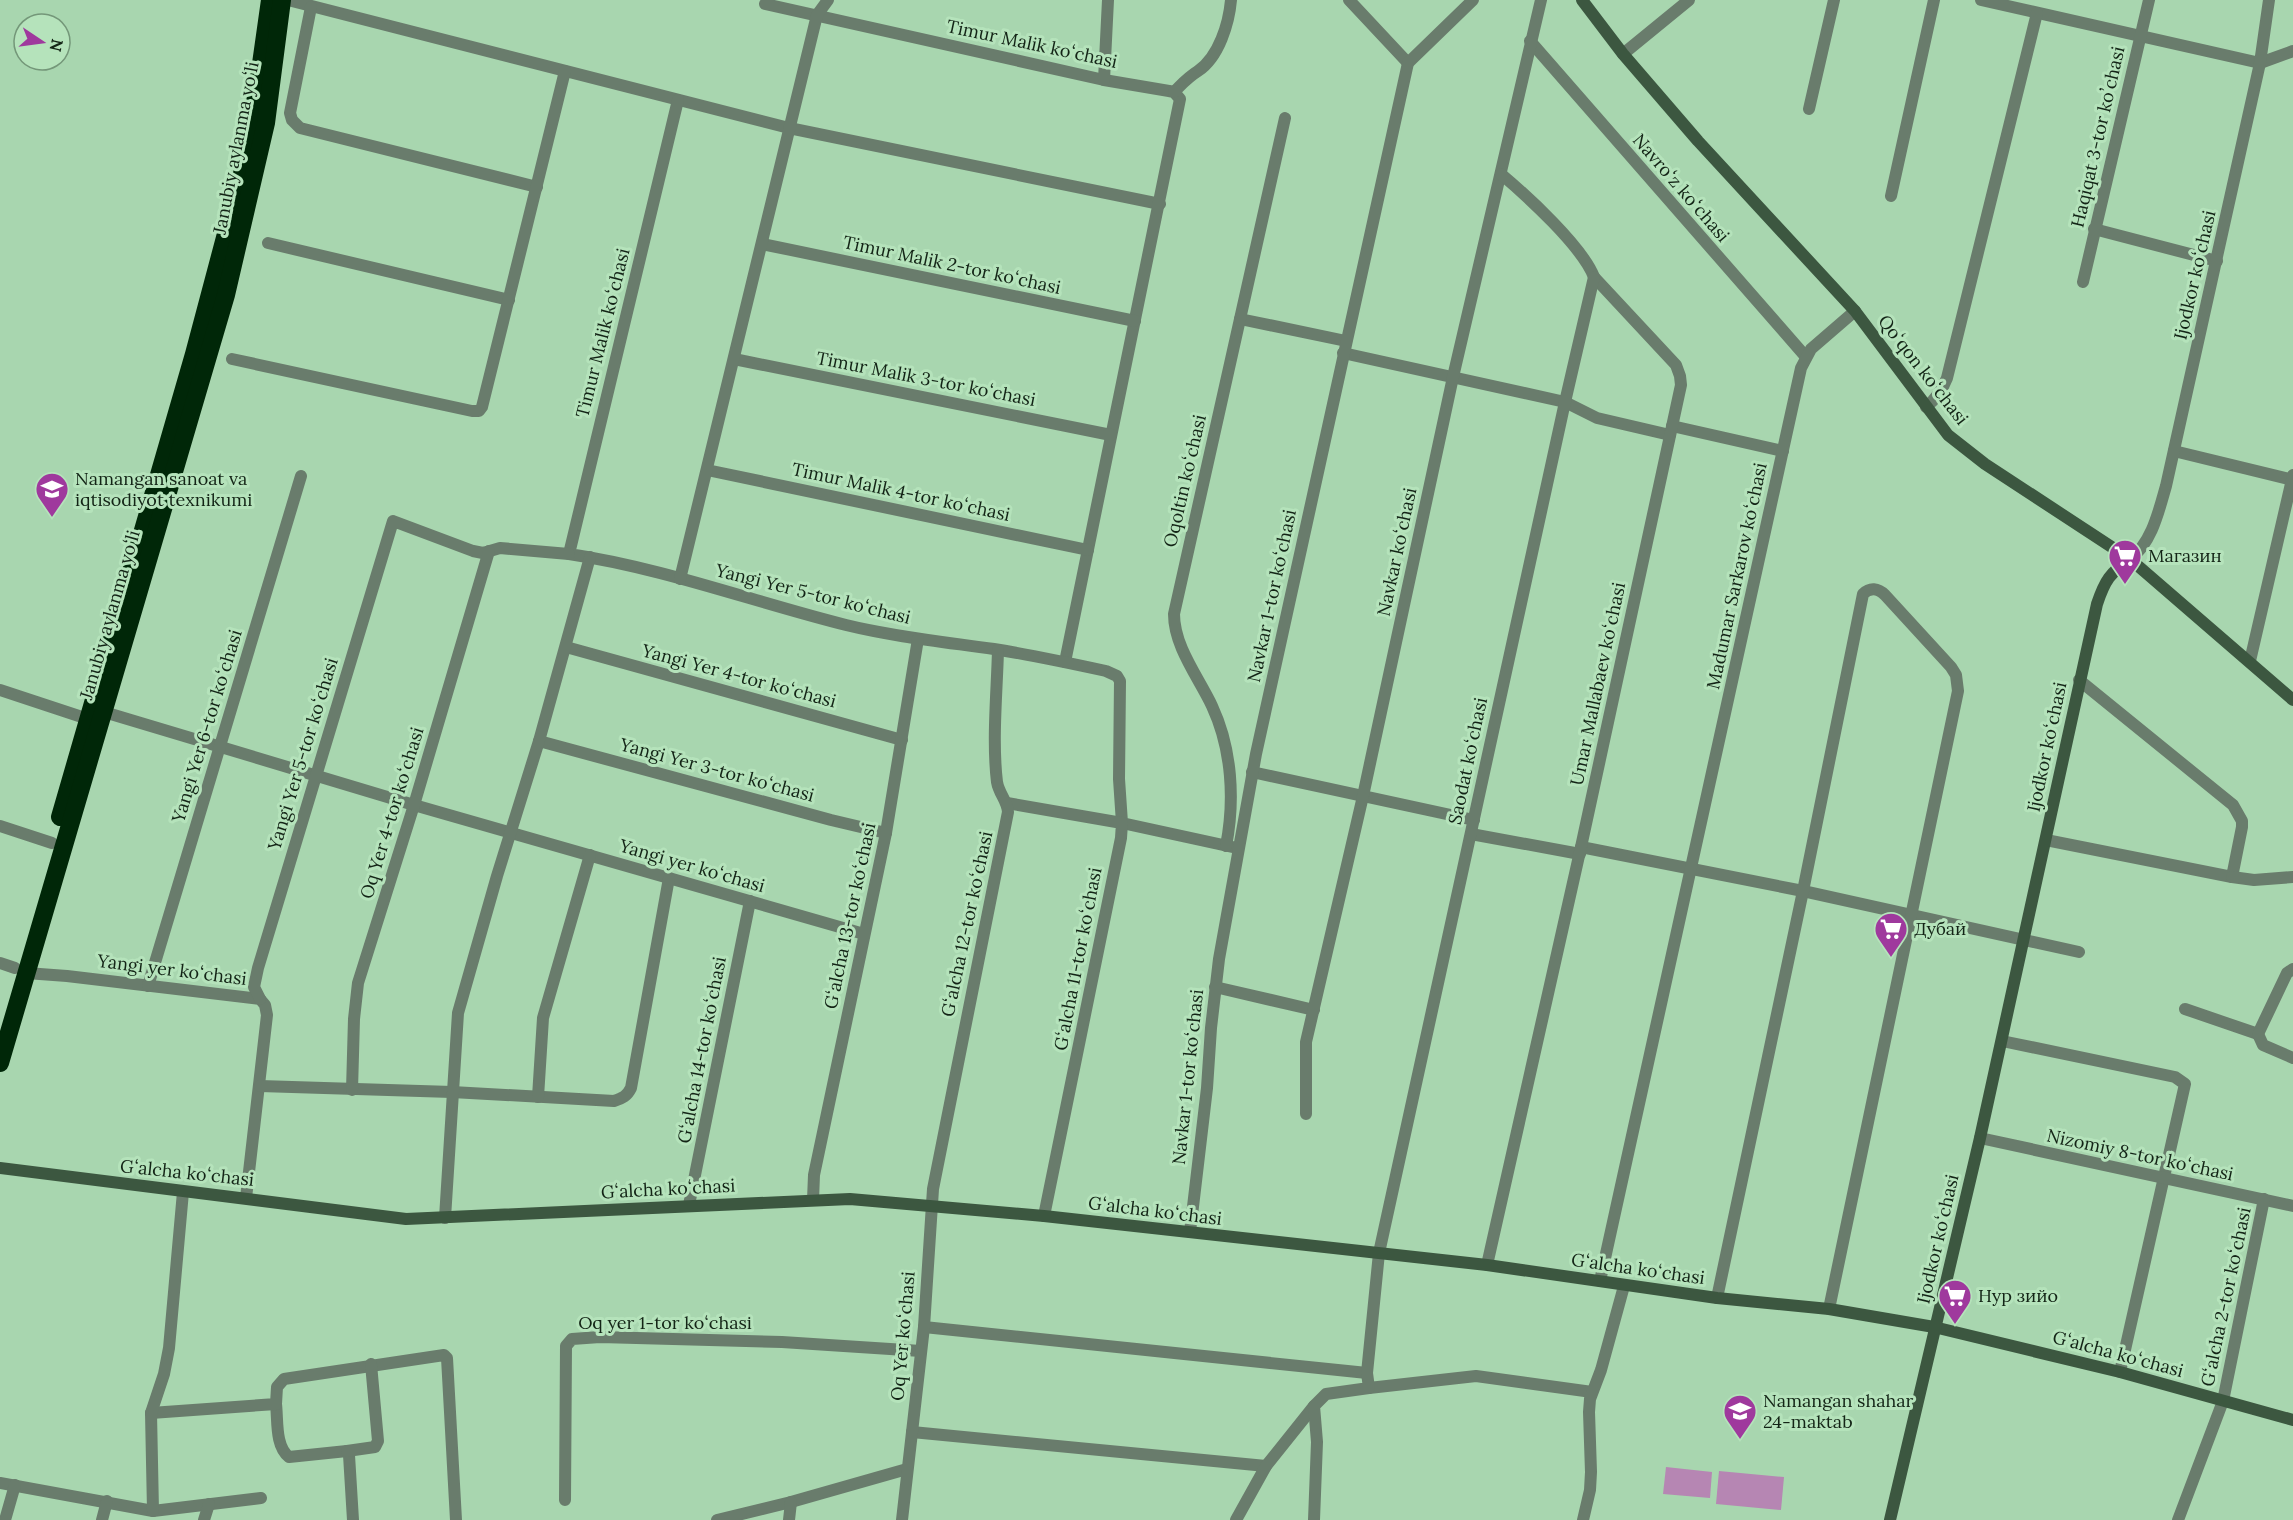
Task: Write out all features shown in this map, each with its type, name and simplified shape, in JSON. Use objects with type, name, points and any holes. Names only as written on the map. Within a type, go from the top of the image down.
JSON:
[{"type":"highway","name":"Janubiy aylanma yoʻli","points":[[0,1020],[52,843],[96,715],[244,166],[270,0]]},
{"type":"highway","name":"Janubiy aylanma yoʻli","points":[[0,1063],[14,968],[96,715],[226,295],[266,123],[282,0]]},
{"type":"street","points":[[288,0],[789,128],[1160,204]]},
{"type":"street","points":[[680,579],[817,15],[828,0]]},
{"type":"street","points":[[1104,80],[1108,0]]},
{"type":"street","points":[[1065,662],[1180,99],[1171,91],[1191,73],[1198,70],[1220,43],[1228,21],[1231,0]]},
{"type":"street","points":[[1349,0],[1408,63],[1473,0]]},
{"type":"street","name":"Navkar koʻchasi","points":[[1306,1114],[1306,1042],[1363,796],[1453,377],[1541,0]]},
{"type":"street","name":"Qoʻqon koʻchasi","points":[[1582,0],[1623,54],[1698,141],[1855,311],[1948,435],[1985,464],[2130,559],[2293,700]]},
{"type":"street","points":[[1623,54],[1689,0]]},
{"type":"street","points":[[1809,109],[1834,0]]},
{"type":"street","points":[[1891,196],[1934,0]]},
{"type":"street","points":[[1981,0],[2260,63],[2293,51]]},
{"type":"street","name":"Haqiqat 3-tor koʼchasi","points":[[2083,282],[2149,0]]},
{"type":"street","name":"Ijodkor koʻchasi","points":[[1890,1520],[2002,1041],[2079,680],[2103,586],[2111,572],[2130,559],[2144,545],[2158,514],[2260,63],[2269,0]]},
{"type":"street","name":"Timur Malik koʻchasi","points":[[765,4],[1104,80],[1171,91]]},
{"type":"street","points":[[310,7],[290,113],[295,125],[537,187]]},
{"type":"street","points":[[1926,407],[1934,400],[1947,378],[2037,13]]},
{"type":"street","name":"Navroʻz koʻchasi","points":[[1530,41],[1806,357]]},
{"type":"street","name":"Navkar 1-tor koʻchasi","points":[[1190,1232],[1232,847],[1252,772],[1408,63]]},
{"type":"street","points":[[232,359],[479,411],[482,407],[565,71]]},
{"type":"street","name":"Timur Malik koʻchasi","points":[[569,554],[678,100]]},
{"type":"street","name":"Oqoltin koʻchasi","points":[[1232,847],[1226,747],[1212,707],[1178,638],[1174,626],[1174,614],[1285,118]]},
{"type":"street","name":"Umar Mallabaev koʻchasi","points":[[1487,1265],[1681,385],[1676,365],[1594,277],[1591,267],[1535,204],[1501,174]]},
{"type":"street","points":[[2094,229],[2217,261]]},
{"type":"street","points":[[268,243],[509,300]]},
{"type":"street","name":"Timur Malik 2-tor koʻchasi","points":[[762,244],[1135,321]]},
{"type":"street","name":"Saodat koʻchasi","points":[[1369,1388],[1367,1373],[1379,1253],[1564,402],[1594,277]]},
{"type":"street","name":"Madumar Sarkarov koʻchasi","points":[[1600,1281],[1802,368],[1811,348],[1855,311]]},
{"type":"street","points":[[1240,319],[1453,377],[1564,402],[1597,418],[1783,451]]},
{"type":"street","name":"Timur Malik 3-tor koʻchasi","points":[[734,358],[1111,435]]},
{"type":"street","points":[[2174,451],[2293,478],[2250,662]]},
{"type":"street","name":"Timur Malik 4-tor koʻchasi","points":[[707,470],[1088,550]]},
{"type":"street","name":"Yangi Yer 6-tor koʻchasi","points":[[148,986],[301,476]]},
{"type":"street","name":"Yangi Yer 5-tor koʻchasi","points":[[260,999],[254,987],[258,968],[393,521],[473,551],[489,551]]},
{"type":"street","points":[[445,1218],[458,1013],[510,832],[539,741],[590,557],[500,548],[489,551]]},
{"type":"street","name":"Oq Yer 4-tor koʻchasi","points":[[352,1090],[354,1019],[358,983],[414,805],[489,551]]},
{"type":"street","name":"Yangi Yer 5-tor koʻchasi","points":[[590,557],[680,579],[848,626],[1065,662]]},
{"type":"street","points":[[1717,1298],[1863,594],[1875,589],[1884,595],[1951,667],[1958,683],[1957,698],[1829,1309]]},
{"type":"street","name":"Gʻalcha 13-tor koʻchasi","points":[[813,1200],[814,1175],[886,832],[918,639]]},
{"type":"street","name":"Yangi Yer 4-tor koʻchasi","points":[[566,647],[902,740]]},
{"type":"street","name":"Gʻalcha 12-tor koʻchasi","points":[[932,1205],[933,1189],[964,1028],[1006,823],[1007,803],[999,792],[996,770],[998,650]]},
{"type":"street","name":"Gʻalcha 11-tor koʻchasi","points":[[1044,1216],[1121,838],[1122,823],[1119,779],[1119,681],[1117,676],[1106,671],[1065,662]]},
{"type":"street","points":[[2079,680],[2238,812],[2242,827],[2232,877]]},
{"type":"street","name":"Yangi yer koʻchasi","points":[[0,690],[219,746],[414,805],[864,934]]},
{"type":"street","name":"Yangi Yer 3-tor koʻchasi","points":[[539,741],[831,820],[886,832]]},
{"type":"street","points":[[1252,772],[1474,820]]},
{"type":"street","points":[[1007,803],[1122,823],[1232,847]]},
{"type":"street","points":[[0,826],[52,843]]},
{"type":"street","points":[[1471,834],[1692,869],[2079,952]]},
{"type":"street","points":[[2046,840],[2232,877],[2254,880],[2293,877]]},
{"type":"street","points":[[538,1097],[543,1018],[590,855]]},
{"type":"street","points":[[260,1086],[452,1092],[614,1101],[627,1095],[631,1088],[669,878]]},
{"type":"street","name":"Gʻalcha 14-tor koʻchasi","points":[[689,1205],[750,901]]},
{"type":"street","name":"Yangi yer koʻchasi","points":[[14,968],[260,999],[265,1005],[267,1015],[246,1197]]},
{"type":"street","points":[[2258,1034],[2287,973],[2293,969]]},
{"type":"street","points":[[1215,987],[1314,1010]]},
{"type":"street","points":[[2185,1009],[2258,1034],[2263,1045],[2293,1058]]},
{"type":"street","points":[[2002,1041],[2175,1077],[2183,1081],[2185,1086],[2120,1372]]},
{"type":"street","name":"Nizomiy 8-tor koʻchasi","points":[[1980,1138],[2293,1206]]},
{"type":"street","points":[[0,1161],[4,1170]]},
{"type":"street","name":"Gʻalcha koʻchasi","points":[[4,1170],[183,1192],[246,1197],[406,1219],[850,1199],[1044,1216],[1487,1265],[1717,1298],[1829,1309],[1934,1327],[2120,1372],[2293,1420]]},
{"type":"street","points":[[153,1511],[151,1413],[170,1348],[183,1192]]},
{"type":"street","name":"Gʻalcha 2-tor koʻchasi","points":[[2178,1520],[2223,1401],[2264,1199]]},
{"type":"street","name":"Oq Yer koʻchasi","points":[[902,1520],[924,1327],[932,1205]]},
{"type":"street","points":[[1583,1520],[1590,1490],[1589,1412],[1592,1392],[1601,1370],[1624,1286]]},
{"type":"street","points":[[924,1327],[1367,1373]]},
{"type":"street","name":"Oq yer 1-tor koʻchasi","points":[[564,1500],[566,1346],[572,1339],[782,1342],[921,1351]]},
{"type":"street","points":[[371,1364],[378,1441],[375,1447],[289,1457],[283,1452],[280,1445],[276,1404],[277,1387],[284,1379],[371,1364],[446,1356],[456,1520]]},
{"type":"street","points":[[1236,1520],[1266,1466],[1326,1394],[1476,1376],[1592,1392]]},
{"type":"street","points":[[151,1413],[276,1404]]},
{"type":"street","points":[[1314,1406],[1317,1442],[1314,1520]]},
{"type":"street","points":[[912,1432],[1266,1466]]},
{"type":"street","points":[[347,1451],[353,1520]]},
{"type":"street","points":[[717,1520],[907,1469]]},
{"type":"street","points":[[0,1483],[153,1511],[261,1498]]},
{"type":"street","points":[[5,1520],[15,1485]]},
{"type":"street","points":[[102,1520],[107,1501]]},
{"type":"street","points":[[789,1520],[791,1502]]},
{"type":"street","points":[[204,1520],[208,1504]]},
{"type":"shaded area","points":[[1666,1467],[1712,1472],[1710,1498],[1663,1494]]},
{"type":"shaded area","points":[[1719,1471],[1784,1477],[1781,1510],[1716,1504]]},
{"type":"place","name":"Namangan sanoat va iqtisodiyot texnikumi","points":[[52,518]]},
{"type":"place","name":"Магазин","points":[[2125,585]]},
{"type":"place","name":"Дубай","points":[[1891,958]]},
{"type":"place","name":"Нур зийо","points":[[1955,1325]]},
{"type":"place","name":"Namangan shahar 24-maktab","points":[[1740,1440]]}]
